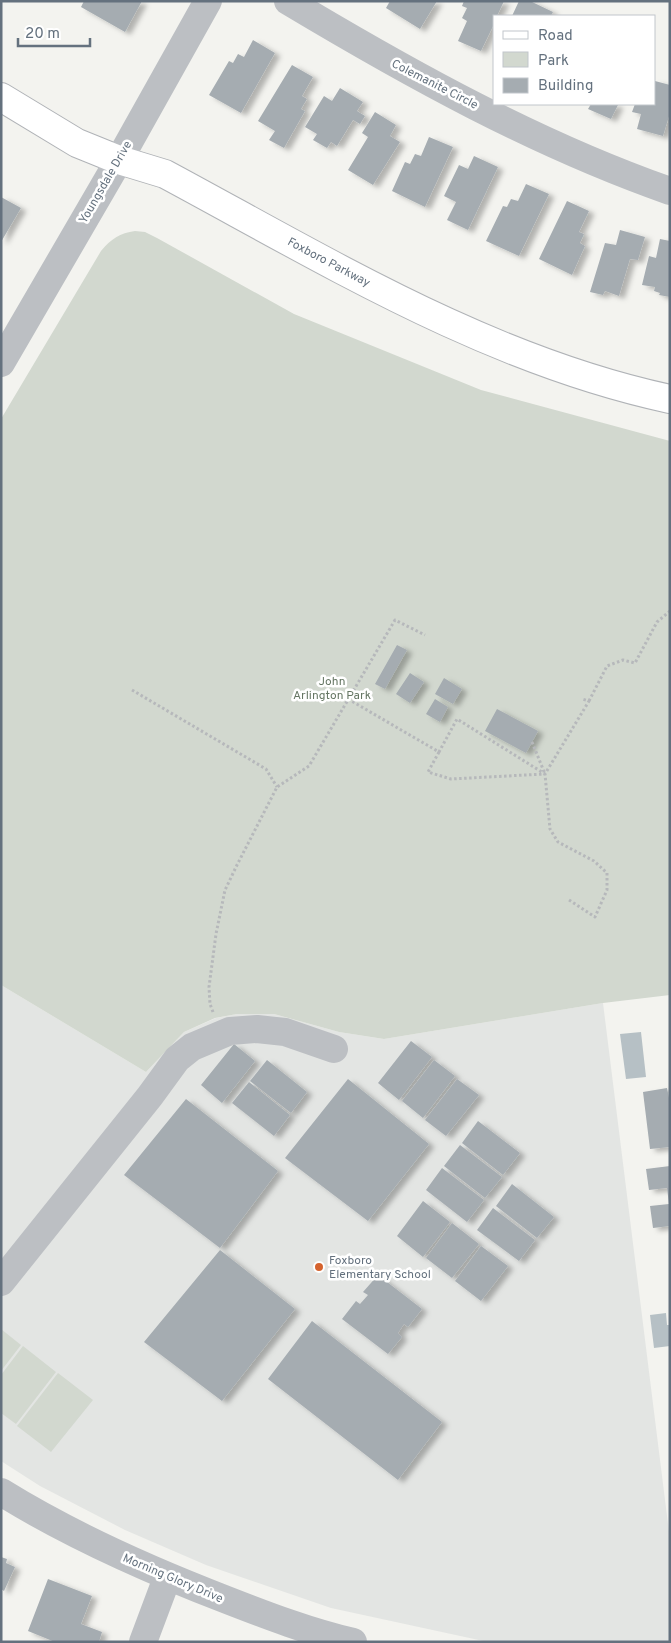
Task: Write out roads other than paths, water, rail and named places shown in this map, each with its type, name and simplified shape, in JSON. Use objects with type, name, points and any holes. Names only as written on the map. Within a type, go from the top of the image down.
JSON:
[{"type":"main road","name":"Foxboro Parkway","points":[[1,97],[76,143],[120,160],[165,174],[419,310],[534,359],[633,391],[670,399]]},
{"type":"street","name":"Youngsdale Drive","points":[[4,353],[120,160],[208,1]]},
{"type":"street","name":"Colemanite Circle","points":[[288,1],[382,57],[504,119],[612,170],[670,190]]},
{"type":"street","points":[[1,1282],[178,1059],[192,1047],[221,1034],[257,1029],[284,1032],[334,1049]]},
{"type":"street","name":"Morning Glory Drive","points":[[1,1492],[86,1539],[167,1578],[280,1621],[353,1642]]},
{"type":"street","points":[[143,1642],[167,1578]]},
{"type":"place","name":"Foxboro Elementary School","points":[[319,1267]]},
{"type":"park label","name":"John Arlington Park","points":[[332,688]]}]
